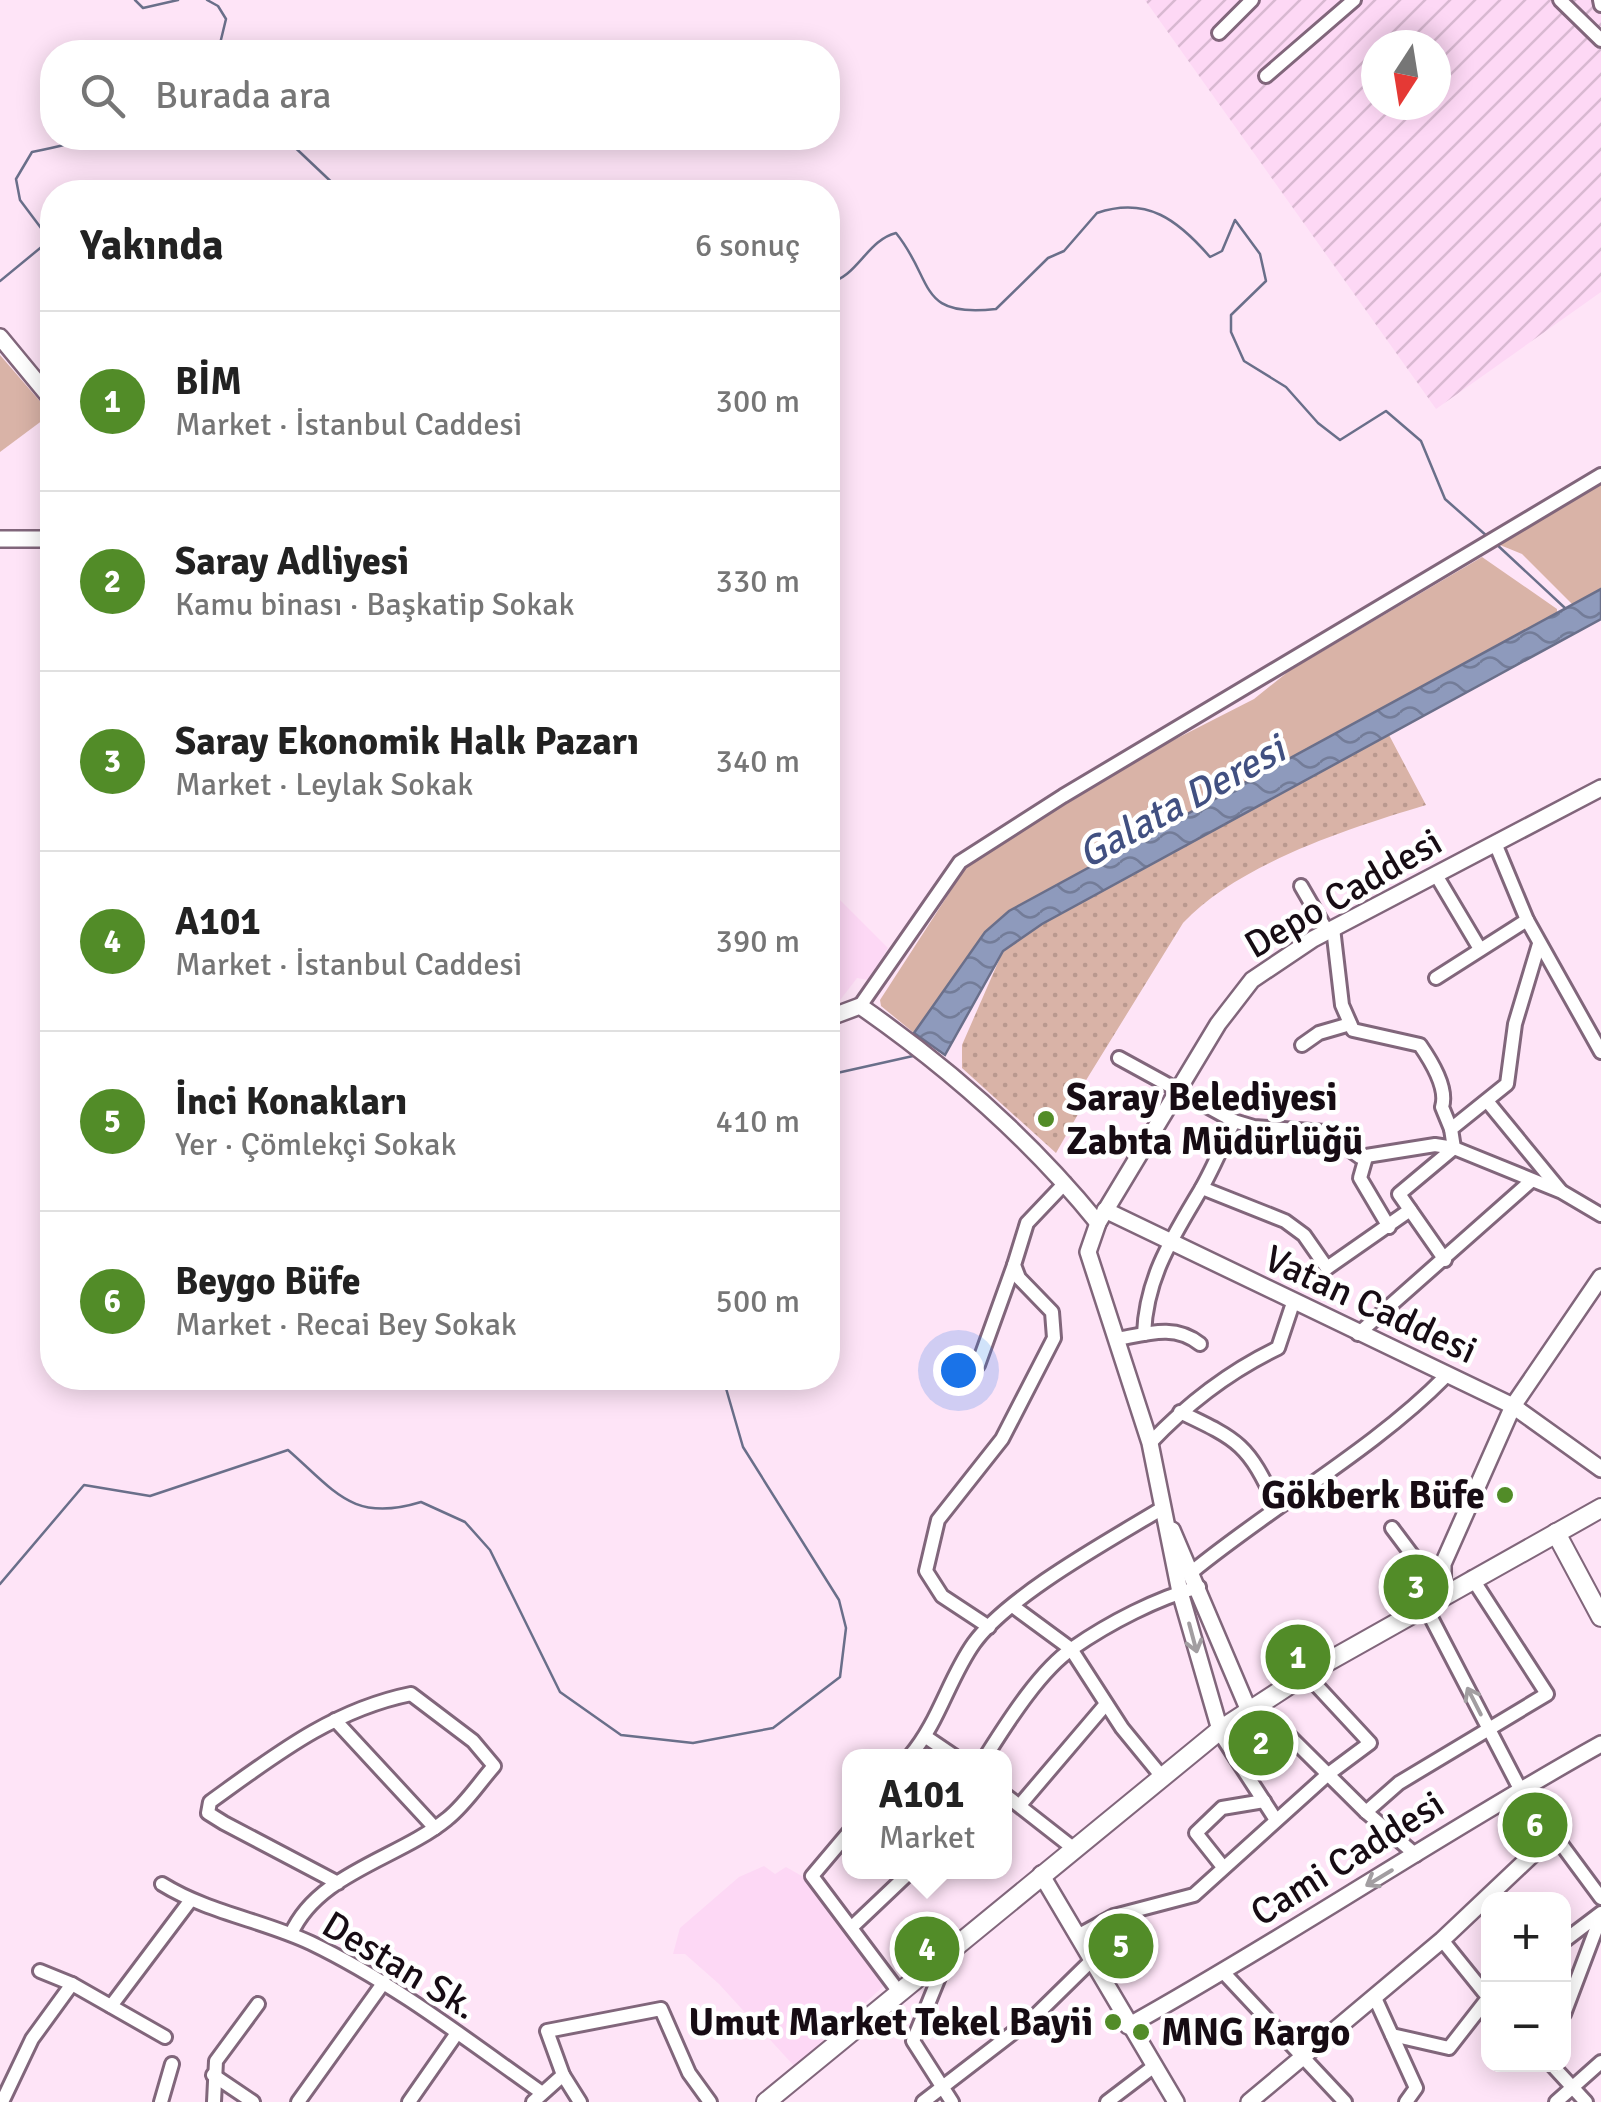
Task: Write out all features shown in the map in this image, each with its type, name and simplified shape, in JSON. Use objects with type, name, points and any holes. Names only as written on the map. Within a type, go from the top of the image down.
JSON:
[{"type":"highway","points":[[766,2102],[1220,1731],[1306,1674],[1601,1508]]},
{"type":"highway","points":[[1556,1533],[1601,1617]]},
{"type":"main road","points":[[0,337],[40,385]]},
{"type":"main road","points":[[0,539],[40,539]]},
{"type":"main road","name":"Depo Caddesi","points":[[1101,1217],[1177,1092],[1252,980],[1330,930],[1601,788]]},
{"type":"main road","points":[[840,1014],[860,1006]]},
{"type":"main road","name":"Vatan Caddesi","points":[[860,1006],[932,1059],[1043,1157],[1101,1217],[1166,1242],[1512,1406],[1601,1469]]},
{"type":"main road","points":[[1101,1217],[1088,1252],[1150,1443],[1180,1592],[1220,1731]]},
{"type":"main road","points":[[1443,1596],[1443,1564],[1512,1406],[1598,1287]]},
{"type":"main road","points":[[1162,1509],[1253,1708]]},
{"type":"main road","name":"Cami Caddesi","points":[[1128,2026],[1416,1856],[1519,1788],[1601,1744]]},
{"type":"main road","points":[[1249,2102],[1442,1940],[1555,1833]]},
{"type":"main road","points":[[1041,1874],[1081,1934],[1091,1961],[1176,2102]]},
{"type":"street","points":[[1219,33],[1252,0]]},
{"type":"street","points":[[1266,76],[1354,0]]},
{"type":"street","points":[[1560,0],[1601,40]]},
{"type":"street","points":[[860,1006],[960,862],[1601,475]]},
{"type":"street","points":[[1495,843],[1527,920],[1601,1052]]},
{"type":"street","points":[[1436,875],[1480,949]]},
{"type":"street","points":[[1301,886],[1330,930],[1342,1004],[1352,1030],[1420,1045],[1432,1062],[1444,1100],[1442,1108],[1452,1128],[1454,1148]]},
{"type":"street","points":[[1436,978],[1527,920]]},
{"type":"street","points":[[1452,1128],[1507,1084],[1515,1024],[1540,944]]},
{"type":"street","points":[[1302,1045],[1319,1033],[1350,1024]]},
{"type":"street","points":[[1119,1058],[1234,1121],[1254,1127],[1325,1132],[1366,1157],[1435,1146],[1454,1148],[1562,1192],[1601,1215]]},
{"type":"street","points":[[1487,1101],[1562,1192]]},
{"type":"street","points":[[1144,1334],[1145,1306],[1166,1242],[1202,1188],[1234,1121]]},
{"type":"street","points":[[1446,1260],[1399,1194],[1454,1148]]},
{"type":"street","points":[[1366,1157],[1360,1178],[1389,1227]]},
{"type":"street","points":[[1358,1334],[1446,1260],[1530,1181]]},
{"type":"street","points":[[978,1365],[1027,1223],[1065,1184]]},
{"type":"street","points":[[1202,1188],[1285,1221],[1304,1235],[1327,1268],[1410,1210]]},
{"type":"street","points":[[989,1627],[942,1596],[926,1571],[938,1520],[1002,1439],[1054,1338],[1052,1312],[1019,1278],[1014,1265]]},
{"type":"street","points":[[1150,1443],[1180,1412],[1237,1368],[1278,1348],[1293,1303]]},
{"type":"street","points":[[1118,1339],[1184,1332],[1200,1344]]},
{"type":"street","points":[[1193,1571],[1276,1505],[1401,1422],[1446,1376]]},
{"type":"street","points":[[1180,1412],[1234,1438],[1255,1459],[1276,1505]]},
{"type":"street","points":[[916,1749],[926,1737],[974,1643],[989,1627],[1074,1560],[1162,1509]]},
{"type":"street","points":[[1392,1528],[1443,1596]]},
{"type":"street","points":[[1366,1812],[1399,1783],[1548,1694],[1472,1578]]},
{"type":"street","points":[[991,1749],[1012,1716],[1070,1649],[1180,1592],[1199,1588]]},
{"type":"street","points":[[1014,1606],[1070,1649],[1162,1778]]},
{"type":"street","points":[[1426,1606],[1519,1788],[1601,1898]]},
{"type":"street","points":[[1081,1934],[1114,1916],[1194,1895],[1327,1775],[1370,1743],[1306,1674]]},
{"type":"street","points":[[291,1934],[300,1916],[338,1883],[449,1818],[494,1766],[473,1741],[411,1694],[376,1702],[312,1730],[210,1802],[208,1813],[338,1883]]},
{"type":"street","points":[[1020,1805],[1106,1704]]},
{"type":"street","points":[[1253,1708],[1416,1856]]},
{"type":"street","points":[[335,1720],[435,1828]]},
{"type":"street","points":[[1220,1731],[1276,1820]]},
{"type":"street","points":[[926,1737],[944,1749]]},
{"type":"street","points":[[1012,1800],[1073,1848]]},
{"type":"street","points":[[1223,1868],[1196,1833],[1222,1808],[1264,1801]]},
{"type":"street","points":[[842,1840],[812,1876],[899,1992]]},
{"type":"street","points":[[852,1927],[903,1879]]},
{"type":"street","name":"Destan Sk.","points":[[162,1884],[190,1901],[291,1934],[384,1982],[538,2097]]},
{"type":"street","points":[[111,2006],[190,1901]]},
{"type":"street","points":[[1571,1936],[1601,1914]]},
{"type":"street","points":[[1571,1995],[1601,1914]]},
{"type":"street","points":[[1442,1940],[1481,1988]]},
{"type":"street","points":[[949,1952],[913,2041],[952,2102]]},
{"type":"street","points":[[923,2102],[1036,2015],[1091,1961]]},
{"type":"street","points":[[40,1971],[72,1984],[165,2037]]},
{"type":"street","points":[[1224,1972],[1302,2061],[1345,2102]]},
{"type":"street","points":[[298,2102],[384,1982]]},
{"type":"street","points":[[2,2102],[32,2039],[72,1984]]},
{"type":"street","points":[[1375,1998],[1416,2088],[1406,2102]]},
{"type":"street","points":[[214,2102],[216,2061],[258,2004]]},
{"type":"street","points":[[1392,2035],[1448,2048],[1481,2006]]},
{"type":"street","points":[[580,2102],[562,2074],[547,2032],[661,2009],[688,2073],[710,2102]]},
{"type":"street","points":[[409,2102],[456,2034]]},
{"type":"street","points":[[1556,2102],[1601,2062]]},
{"type":"street","points":[[161,2102],[172,2064]]},
{"type":"street","points":[[1107,2102],[1153,2068]]},
{"type":"street","points":[[1558,2072],[1586,2102]]},
{"type":"street","points":[[538,2097],[562,2074]]},
{"type":"street","points":[[214,2075],[253,2102]]},
{"type":"shaded area","points":[[1145,0],[1601,0],[1601,292],[1436,409]]},
{"type":"shaded area","points":[[0,355],[40,401],[40,422],[0,452]]},
{"type":"shaded area","points":[[1601,482],[1601,589],[1573,605],[1522,554],[1500,545]]},
{"type":"shaded area","points":[[1482,557],[1557,609],[1557,614],[1009,911],[985,932],[914,1033],[881,1006],[880,1000],[968,864],[1158,748],[1254,699],[1289,671]]},
{"type":"shaded area","points":[[1389,735],[1426,805],[1296,850],[1233,883],[1183,923],[1072,1103],[1081,1109],[1056,1153],[962,1068],[962,1045],[1003,951],[1042,924]]},
{"type":"shaded area","points":[[840,900],[888,948],[868,980],[857,978],[840,1000]]},
{"type":"shaded area","points":[[764,1866],[775,1874],[786,1867],[814,1883],[888,1982],[795,2067],[719,1984],[685,1954],[673,1954],[680,1928],[739,1877]]},
{"type":"water","points":[[1601,589],[1601,619],[1042,924],[1003,951],[945,1055],[914,1033],[985,932],[1009,911]]},
{"type":"waterway","points":[[135,0],[143,8],[178,0]]},
{"type":"waterway","points":[[207,0],[218,6],[226,19],[221,40]]},
{"type":"waterway","points":[[40,227],[20,200],[16,179],[32,152],[41,150]]},
{"type":"waterway","points":[[298,150],[329,180]]},
{"type":"waterway","points":[[840,279],[877,243],[896,233],[939,302],[952,308],[996,309],[1048,258],[1064,251],[1097,213],[1131,208],[1160,215],[1186,232],[1210,257],[1222,251],[1235,220],[1260,254],[1266,281],[1231,315],[1231,332],[1244,361],[1286,387],[1318,423],[1340,440],[1386,411],[1421,441],[1445,499],[1488,537]]},
{"type":"waterway","points":[[0,281],[40,248]]},
{"type":"waterway","points":[[1494,542],[1565,608]]},
{"type":"waterway","name":"Galata Deresi","points":[[840,1072],[913,1056]]},
{"type":"waterway","name":"Galata Deresi","points":[[0,1584],[84,1485],[150,1496],[288,1450],[347,1500],[378,1509],[421,1502],[465,1522],[490,1550],[560,1692],[621,1735],[693,1743],[773,1728],[840,1677],[846,1628],[839,1600],[743,1447],[726,1390]]},
{"type":"place","name":"Saray Belediyesi Zabıta Müdürlüğü","points":[[1046,1119]]},
{"type":"place","name":"Gökberk Büfe","points":[[1505,1495]]},
{"type":"place","name":"Saray Ekonomik Halk Pazarı","points":[[1416,1587]]},
{"type":"place","name":"BİM","points":[[1298,1657]]},
{"type":"place","name":"Saray Adliyesi","points":[[1261,1743]]},
{"type":"place","name":"Beygo Büfe","points":[[1535,1825]]},
{"type":"place","name":"İnci Konakları","points":[[1121,1946]]},
{"type":"place","name":"A101","points":[[927,1949]]},
{"type":"place","name":"Umut Market Tekel Bayii","points":[[1113,2022]]},
{"type":"place","name":"MNG Kargo","points":[[1141,2032]]}]
